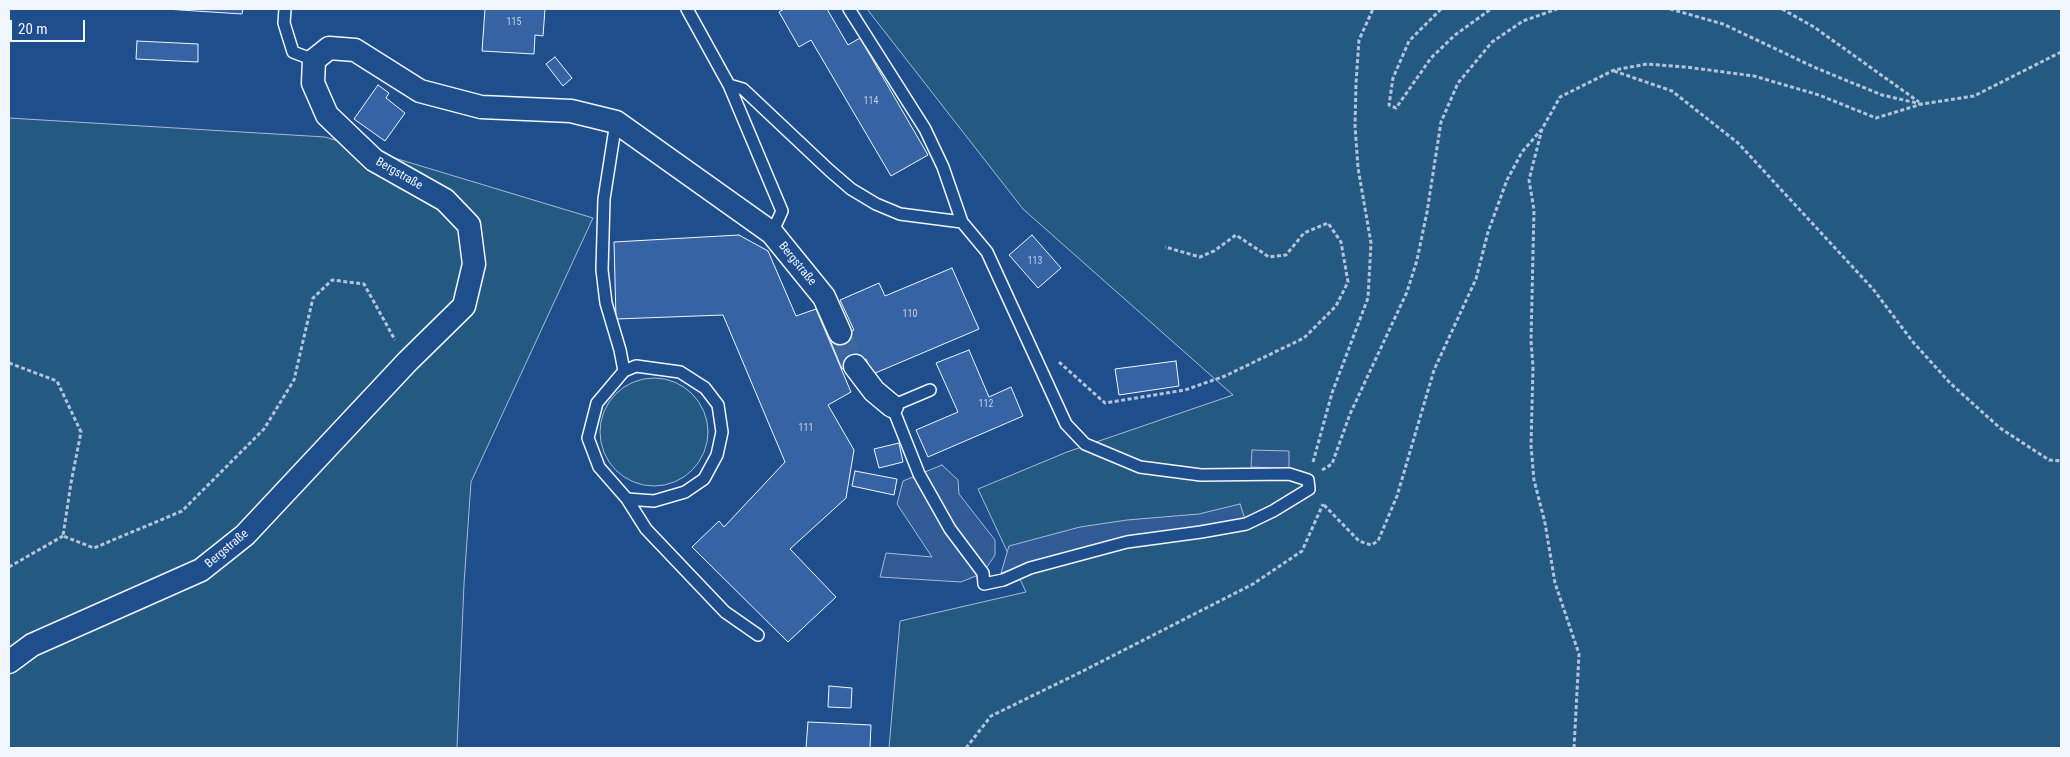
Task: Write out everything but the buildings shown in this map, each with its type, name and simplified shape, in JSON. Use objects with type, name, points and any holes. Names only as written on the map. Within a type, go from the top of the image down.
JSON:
[{"type":"street","name":"Bergstraße","points":[[9,662],[32,645],[201,570],[245,535],[407,362],[464,306],[474,264],[469,225],[444,200],[374,160],[327,115],[313,83],[314,60],[329,48],[355,50],[420,91],[481,107],[571,111],[616,122],[772,234],[824,297],[840,333]]},
{"type":"street","points":[[854,366],[874,391],[892,406]]},
{"type":"lane","points":[[285,9],[284,23],[293,52],[314,60]]},
{"type":"lane","points":[[688,9],[729,85],[782,211],[772,234]]},
{"type":"lane","points":[[849,9],[925,129],[943,166],[962,222],[987,252],[1066,424],[1085,444],[1140,467],[1201,475],[1289,474],[1309,484],[1273,511],[1246,524],[1127,542],[1030,568],[1003,580],[984,584],[983,573],[950,529],[919,474],[892,406],[930,390]]},
{"type":"lane","points":[[729,85],[743,89],[829,170],[851,189],[876,204],[900,214],[962,222]]},
{"type":"lane","points":[[616,122],[604,199],[602,270],[606,303],[620,350],[624,371]]},
{"type":"lane","points":[[627,499],[654,501],[685,492],[704,479],[717,455],[722,432],[718,406],[705,388],[680,372],[636,366],[624,371],[597,403],[588,438],[599,467],[627,499],[646,529],[725,612],[758,635]]},
{"type":"path","points":[[1373,9],[1359,40],[1355,126],[1358,168],[1371,244],[1368,298],[1332,393],[1309,484],[1324,505],[1359,541],[1371,545],[1378,541],[1397,496],[1434,370],[1476,279],[1488,232],[1507,180],[1522,152],[1542,129],[1560,97],[1614,70],[1647,64],[1754,76],[1819,95],[1876,118],[1922,104],[1974,96],[2061,52]]},
{"type":"path","points":[[1441,9],[1409,41],[1393,78],[1389,105],[1396,108],[1431,58],[1455,35],[1491,9]]},
{"type":"path","points":[[1309,484],[1332,464],[1350,414],[1407,292],[1417,260],[1427,212],[1441,122],[1458,83],[1492,42],[1523,21],[1556,9]]},
{"type":"path","points":[[1670,9],[1723,24],[1816,68],[1882,94],[1922,104]]},
{"type":"path","points":[[1782,9],[1814,27],[1922,104]]},
{"type":"path","points":[[1614,70],[1672,91],[1738,144],[1873,289],[1914,342],[1950,383],[2000,428],[2049,460],[2061,461]]},
{"type":"path","points":[[1542,129],[1529,180],[1534,210],[1531,446],[1534,480],[1545,523],[1555,583],[1579,654],[1574,748]]},
{"type":"path","points":[[1030,343],[1048,352],[1105,403],[1185,390],[1225,376],[1304,338],[1336,306],[1348,282],[1341,242],[1328,224],[1304,233],[1286,255],[1269,257],[1236,235],[1214,251],[1200,257],[1166,247]]},
{"type":"path","points":[[63,536],[94,548],[182,511],[264,430],[294,380],[314,298],[332,280],[364,284],[407,362]]},
{"type":"path","points":[[9,363],[57,381],[81,432],[63,536]]},
{"type":"path","points":[[966,748],[991,716],[1253,584],[1302,551],[1324,505]]},
{"type":"path","points":[[9,567],[63,536]]},
{"type":"shaded area","points":[[867,9],[2061,9],[2061,748],[889,748],[900,621],[1026,592],[978,489],[1067,452],[1233,395],[1023,209]]},
{"type":"shaded area","points":[[9,118],[325,137],[593,218],[471,482],[464,584],[457,748],[9,748]]},
{"type":"shaded area","points":[[654,378],[675,382],[692,394],[704,411],[708,432],[704,453],[692,470],[675,482],[654,486],[633,482],[616,470],[604,453],[600,432],[604,411],[616,394],[633,382]]},
{"type":"shaded area","points":[[1252,450],[1289,451],[1289,469],[1251,467]]},
{"type":"shaded area","points":[[942,465],[958,480],[959,494],[995,540],[995,555],[983,573],[961,582],[880,577],[886,553],[932,557],[897,504],[903,481]]},
{"type":"shaded area","points":[[1240,504],[1245,519],[1081,549],[1001,573],[1009,546],[1080,527],[1127,520],[1199,514]]},
{"type":"tunnel","points":[[840,333],[855,366]]}]
